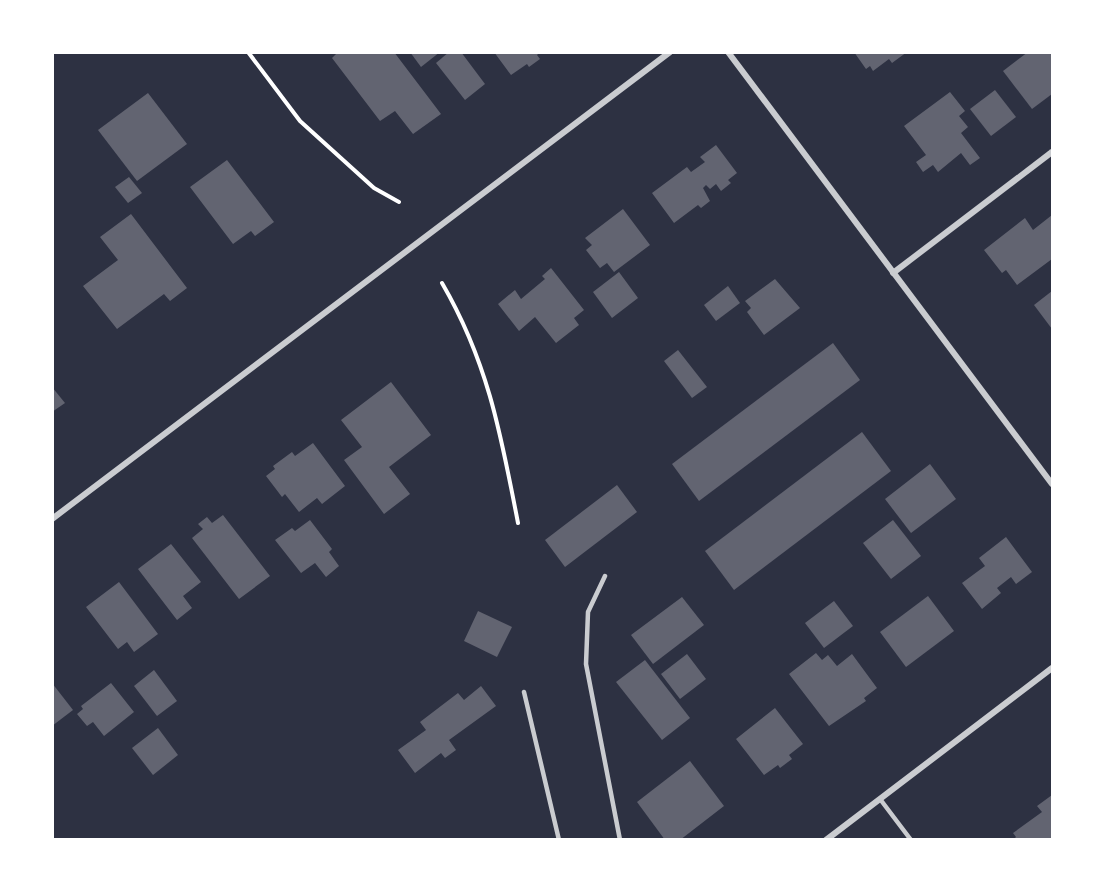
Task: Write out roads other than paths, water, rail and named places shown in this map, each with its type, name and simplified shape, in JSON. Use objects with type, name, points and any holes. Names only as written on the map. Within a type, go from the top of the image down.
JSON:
[{"type":"street","points":[[52,519],[670,52]]},
{"type":"street","points":[[728,52],[1053,484]]},
{"type":"street","points":[[893,273],[1053,152]]},
{"type":"street","points":[[826,840],[1053,668]]},
{"type":"lane","points":[[605,576],[588,612],[586,664],[620,840]]},
{"type":"lane","points":[[524,692],[559,840]]},
{"type":"lane","points":[[880,799],[911,840]]}]
